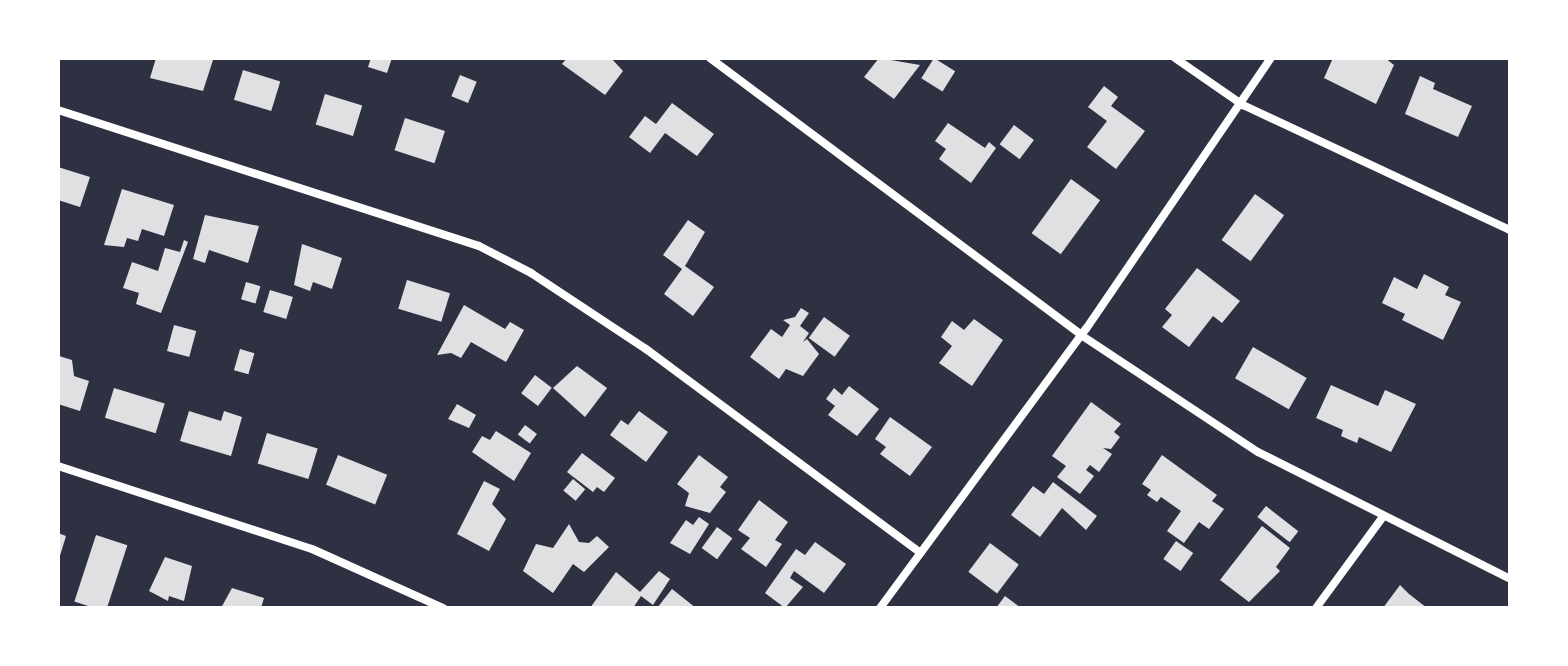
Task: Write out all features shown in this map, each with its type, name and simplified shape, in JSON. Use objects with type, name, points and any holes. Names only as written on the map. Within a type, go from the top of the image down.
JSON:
[{"type":"street","points":[[710,58],[1081,335],[1258,452],[1382,518],[1510,579]]},
{"type":"street","points":[[1175,58],[1243,105],[1510,230]]},
{"type":"street","points":[[880,608],[1081,335],[1243,105],[1271,58]]},
{"type":"street","points":[[58,110],[479,246],[531,273],[646,349],[921,553]]},
{"type":"street","points":[[58,466],[312,549],[443,608]]},
{"type":"street","points":[[1316,608],[1382,518]]},
{"type":"building","points":[[156,58],[213,60],[203,91],[150,78]]},
{"type":"building","points":[[371,58],[392,58],[387,73],[368,67]]},
{"type":"building","points":[[567,58],[611,58],[623,71],[605,95],[562,64]]},
{"type":"building","points":[[879,58],[920,65],[894,99],[864,77]]},
{"type":"building","points":[[934,58],[955,71],[942,92],[921,78]]},
{"type":"building","points":[[1333,58],[1385,58],[1394,65],[1376,104],[1324,78]]},
{"type":"building","points":[[243,70],[280,81],[271,111],[234,100]]},
{"type":"building","points":[[460,75],[477,82],[468,103],[451,96]]},
{"type":"building","points":[[1420,76],[1435,83],[1433,89],[1472,106],[1458,137],[1405,114]]},
{"type":"building","points":[[1104,86],[1118,97],[1111,106],[1145,131],[1116,169],[1087,147],[1107,121],[1088,107]]},
{"type":"building","points":[[325,94],[362,105],[353,136],[316,125]]},
{"type":"building","points":[[672,103],[714,134],[697,156],[665,133],[650,153],[629,137],[645,116],[656,124]]},
{"type":"building","points":[[405,118],[445,131],[434,163],[394,150]]},
{"type":"building","points":[[948,123],[985,148],[989,142],[996,148],[971,183],[939,159],[946,149],[935,141]]},
{"type":"building","points":[[1014,125],[1034,140],[1020,159],[1000,144]]},
{"type":"building","points":[[58,167],[90,177],[80,207],[58,200]]},
{"type":"building","points":[[1071,179],[1100,200],[1061,254],[1032,233]]},
{"type":"building","points":[[122,189],[174,205],[164,236],[142,229],[138,241],[127,238],[124,247],[104,245]]},
{"type":"building","points":[[1255,194],[1284,215],[1251,261],[1221,240]]},
{"type":"building","points":[[205,215],[259,226],[248,263],[209,250],[205,263],[193,259]]},
{"type":"building","points":[[688,220],[705,232],[685,266],[714,287],[693,316],[664,294],[682,269],[663,255]]},
{"type":"building","points":[[184,240],[188,242],[161,313],[136,304],[139,293],[123,288],[132,262],[158,271],[165,248],[180,252]]},
{"type":"building","points":[[302,244],[342,258],[332,289],[313,282],[310,291],[294,285]]},
{"type":"building","points":[[1197,268],[1240,301],[1222,323],[1213,316],[1189,347],[1162,327],[1172,315],[1165,309]]},
{"type":"building","points":[[1424,274],[1449,287],[1445,295],[1461,302],[1443,340],[1402,320],[1405,314],[1382,303],[1394,277],[1417,289]]},
{"type":"building","points":[[407,280],[450,293],[441,322],[398,309]]},
{"type":"building","points":[[246,282],[260,286],[255,303],[241,299]]},
{"type":"building","points":[[270,290],[293,297],[286,319],[263,312]]},
{"type":"building","points":[[464,305],[505,329],[510,322],[524,330],[506,362],[471,342],[461,358],[451,353],[437,355]]},
{"type":"building","points":[[801,308],[809,313],[800,326],[809,333],[803,342],[807,339],[819,354],[803,376],[786,369],[779,379],[750,357],[771,329],[782,337],[790,325],[783,320],[795,317]]},
{"type":"building","points":[[824,317],[850,336],[835,357],[809,338]]},
{"type":"building","points":[[974,319],[1003,340],[972,386],[939,363],[952,346],[941,337],[952,321],[964,330]]},
{"type":"building","points":[[174,325],[196,331],[189,357],[167,351]]},
{"type":"building","points":[[1253,347],[1307,378],[1289,409],[1235,378]]},
{"type":"building","points":[[240,349],[254,353],[248,374],[234,370]]},
{"type":"building","points":[[59,356],[72,360],[74,376],[89,381],[80,411],[58,404]]},
{"type":"building","points":[[577,366],[607,388],[585,417],[553,388]]},
{"type":"building","points":[[535,375],[552,388],[538,406],[521,393]]},
{"type":"building","points":[[1331,385],[1378,406],[1385,390],[1416,404],[1391,452],[1359,437],[1357,443],[1341,436],[1343,430],[1316,418]]},
{"type":"building","points":[[849,386],[879,409],[857,436],[828,415],[835,406],[826,399],[834,388],[842,395]]},
{"type":"building","points":[[114,388],[165,403],[156,433],[105,418]]},
{"type":"building","points":[[1091,402],[1121,424],[1114,432],[1120,437],[1111,449],[1103,448],[1112,454],[1099,472],[1090,465],[1086,470],[1094,476],[1080,494],[1057,477],[1066,466],[1052,456]]},
{"type":"building","points":[[457,404],[476,415],[469,428],[448,419]]},
{"type":"building","points":[[189,411],[221,421],[224,411],[242,417],[231,456],[180,441]]},
{"type":"building","points":[[639,411],[668,432],[646,462],[610,435],[621,420],[628,425]]},
{"type":"building","points":[[890,417],[932,447],[910,476],[880,454],[886,447],[875,439]]},
{"type":"building","points":[[525,425],[537,434],[530,444],[518,435]]},
{"type":"building","points":[[496,431],[531,453],[514,481],[472,452],[482,436],[490,440]]},
{"type":"building","points":[[267,433],[318,448],[308,479],[258,464]]},
{"type":"building","points":[[582,453],[615,478],[604,492],[597,487],[593,492],[567,472]]},
{"type":"building","points":[[338,455],[387,475],[375,505],[326,485]]},
{"type":"building","points":[[699,455],[728,477],[720,487],[726,492],[710,513],[685,506],[689,493],[677,484]]},
{"type":"building","points":[[1162,455],[1217,495],[1212,501],[1224,509],[1209,529],[1199,522],[1184,543],[1167,531],[1181,511],[1161,497],[1157,502],[1147,495],[1151,490],[1142,484]]},
{"type":"building","points":[[573,479],[585,489],[576,501],[563,490]]},
{"type":"building","points":[[484,481],[500,489],[492,504],[506,519],[489,551],[457,534]]},
{"type":"building","points":[[1053,482],[1097,516],[1086,530],[1062,508],[1040,537],[1011,515],[1033,486],[1044,494]]},
{"type":"building","points":[[759,500],[788,522],[775,540],[782,544],[766,567],[741,549],[750,538],[738,530]]},
{"type":"building","points":[[1266,506],[1298,531],[1290,542],[1257,517]]},
{"type":"building","points":[[699,517],[709,524],[690,554],[670,543],[686,520],[693,525]]},
{"type":"building","points":[[569,524],[579,542],[589,543],[597,536],[609,547],[584,572],[573,564],[553,593],[523,571],[536,544],[553,548]]},
{"type":"building","points":[[1262,526],[1290,548],[1276,567],[1280,571],[1249,602],[1220,580]]},
{"type":"building","points":[[717,527],[732,538],[717,559],[702,548]]},
{"type":"building","points":[[58,533],[66,536],[59,559],[58,559]]},
{"type":"building","points":[[96,535],[127,545],[107,608],[94,608],[74,602]]},
{"type":"building","points":[[1176,541],[1193,553],[1181,571],[1163,559]]},
{"type":"building","points":[[815,542],[846,564],[824,593],[794,571],[790,578],[803,587],[785,608],[765,593],[796,549],[805,555]]},
{"type":"building","points":[[990,543],[1019,565],[997,593],[968,572]]},
{"type":"building","points":[[165,557],[192,566],[184,601],[169,596],[168,601],[149,591]]},
{"type":"building","points":[[659,571],[670,579],[653,605],[641,596],[633,608],[590,608],[616,572],[640,592]]},
{"type":"building","points":[[1400,585],[1409,594],[1427,608],[1383,608]]},
{"type":"building","points":[[232,588],[264,598],[261,608],[221,608]]},
{"type":"building","points":[[672,589],[696,608],[657,608]]},
{"type":"building","points":[[1005,596],[1021,608],[996,608]]}]
